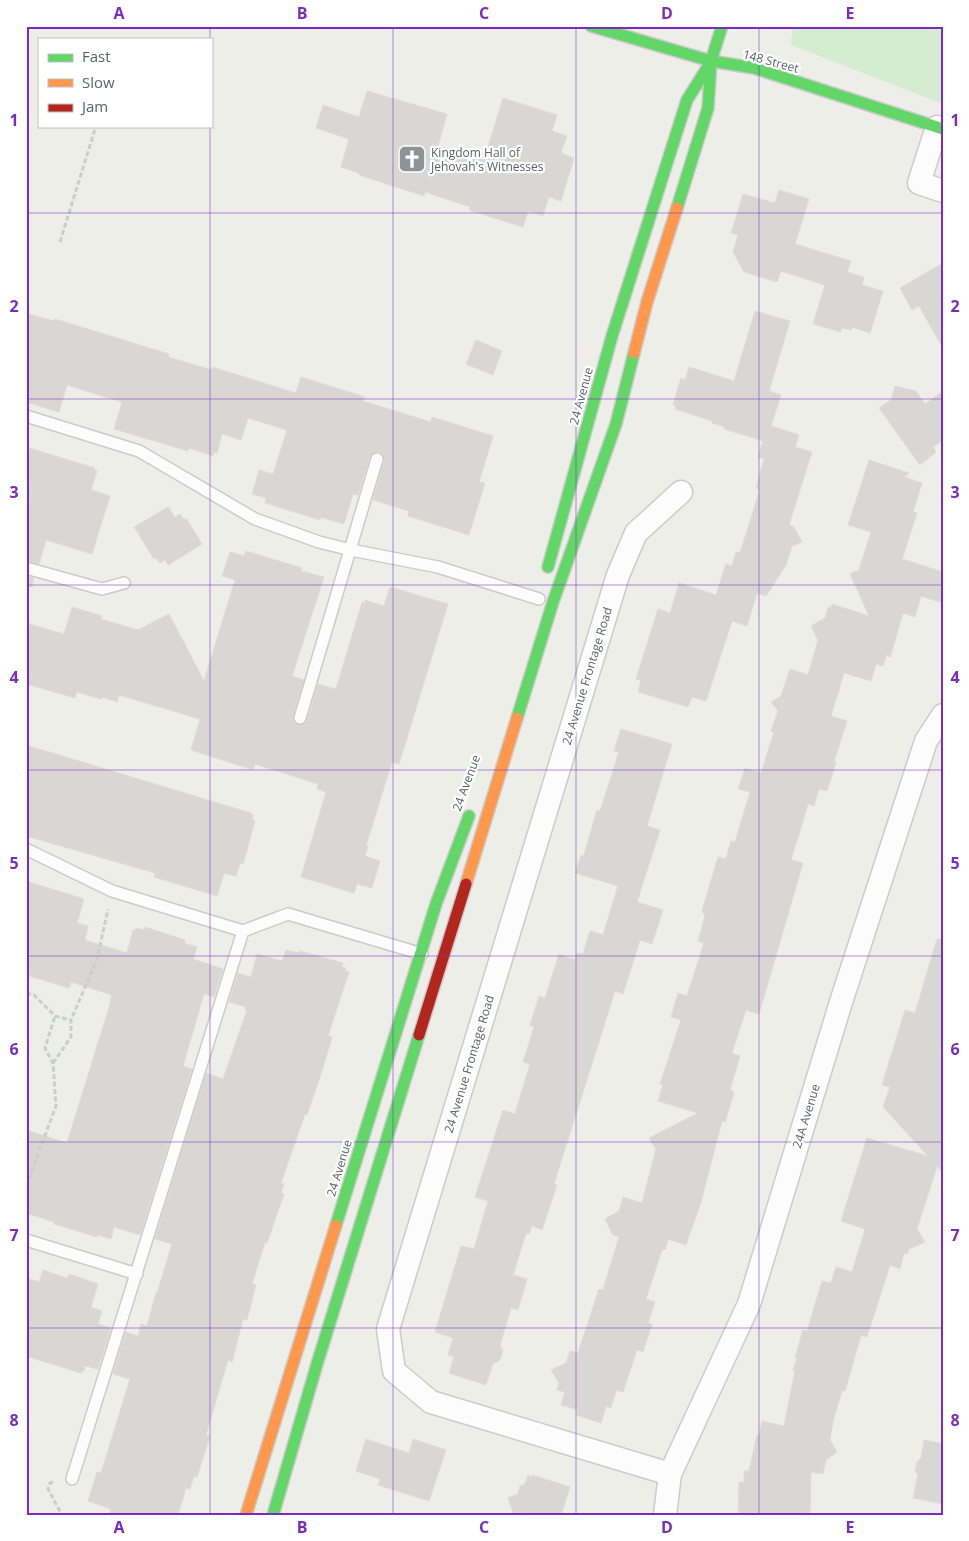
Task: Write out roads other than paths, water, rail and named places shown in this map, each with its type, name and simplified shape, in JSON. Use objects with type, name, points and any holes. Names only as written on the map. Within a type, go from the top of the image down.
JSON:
[{"type":"main road","name":"148 Street","points":[[591,26],[711,62],[754,68],[940,128]]},
{"type":"main road","name":"24 Avenue","points":[[273,1515],[316,1364],[553,602],[616,424],[647,302],[708,108],[711,62],[722,26]]},
{"type":"main road","name":"24 Avenue","points":[[540,594],[612,336],[687,100],[711,62]]},
{"type":"main road","name":"24 Avenue","points":[[246,1515],[436,904],[474,802]]},
{"type":"street","points":[[940,128],[919,184],[943,191]]},
{"type":"street","name":"24 Avenue Frontage Road","points":[[670,1474],[431,1402],[394,1371],[388,1329],[618,575],[636,533],[681,492]]},
{"type":"street","name":"24A Avenue","points":[[665,1515],[670,1474],[749,1304],[841,1002],[926,741],[943,715]]},
{"type":"lane","points":[[26,416],[138,451],[255,518],[319,542],[438,567],[540,594]]},
{"type":"lane","points":[[300,718],[378,459]]},
{"type":"lane","points":[[26,568],[102,589],[124,583]]},
{"type":"lane","points":[[26,849],[112,891],[243,931],[288,914],[442,960]]},
{"type":"lane","points":[[72,1479],[243,931]]},
{"type":"lane","points":[[26,1240],[137,1274]]},
{"type":"place","name":"Kingdom Hall of Jehovah's Witnesses","points":[[412,159]]}]
